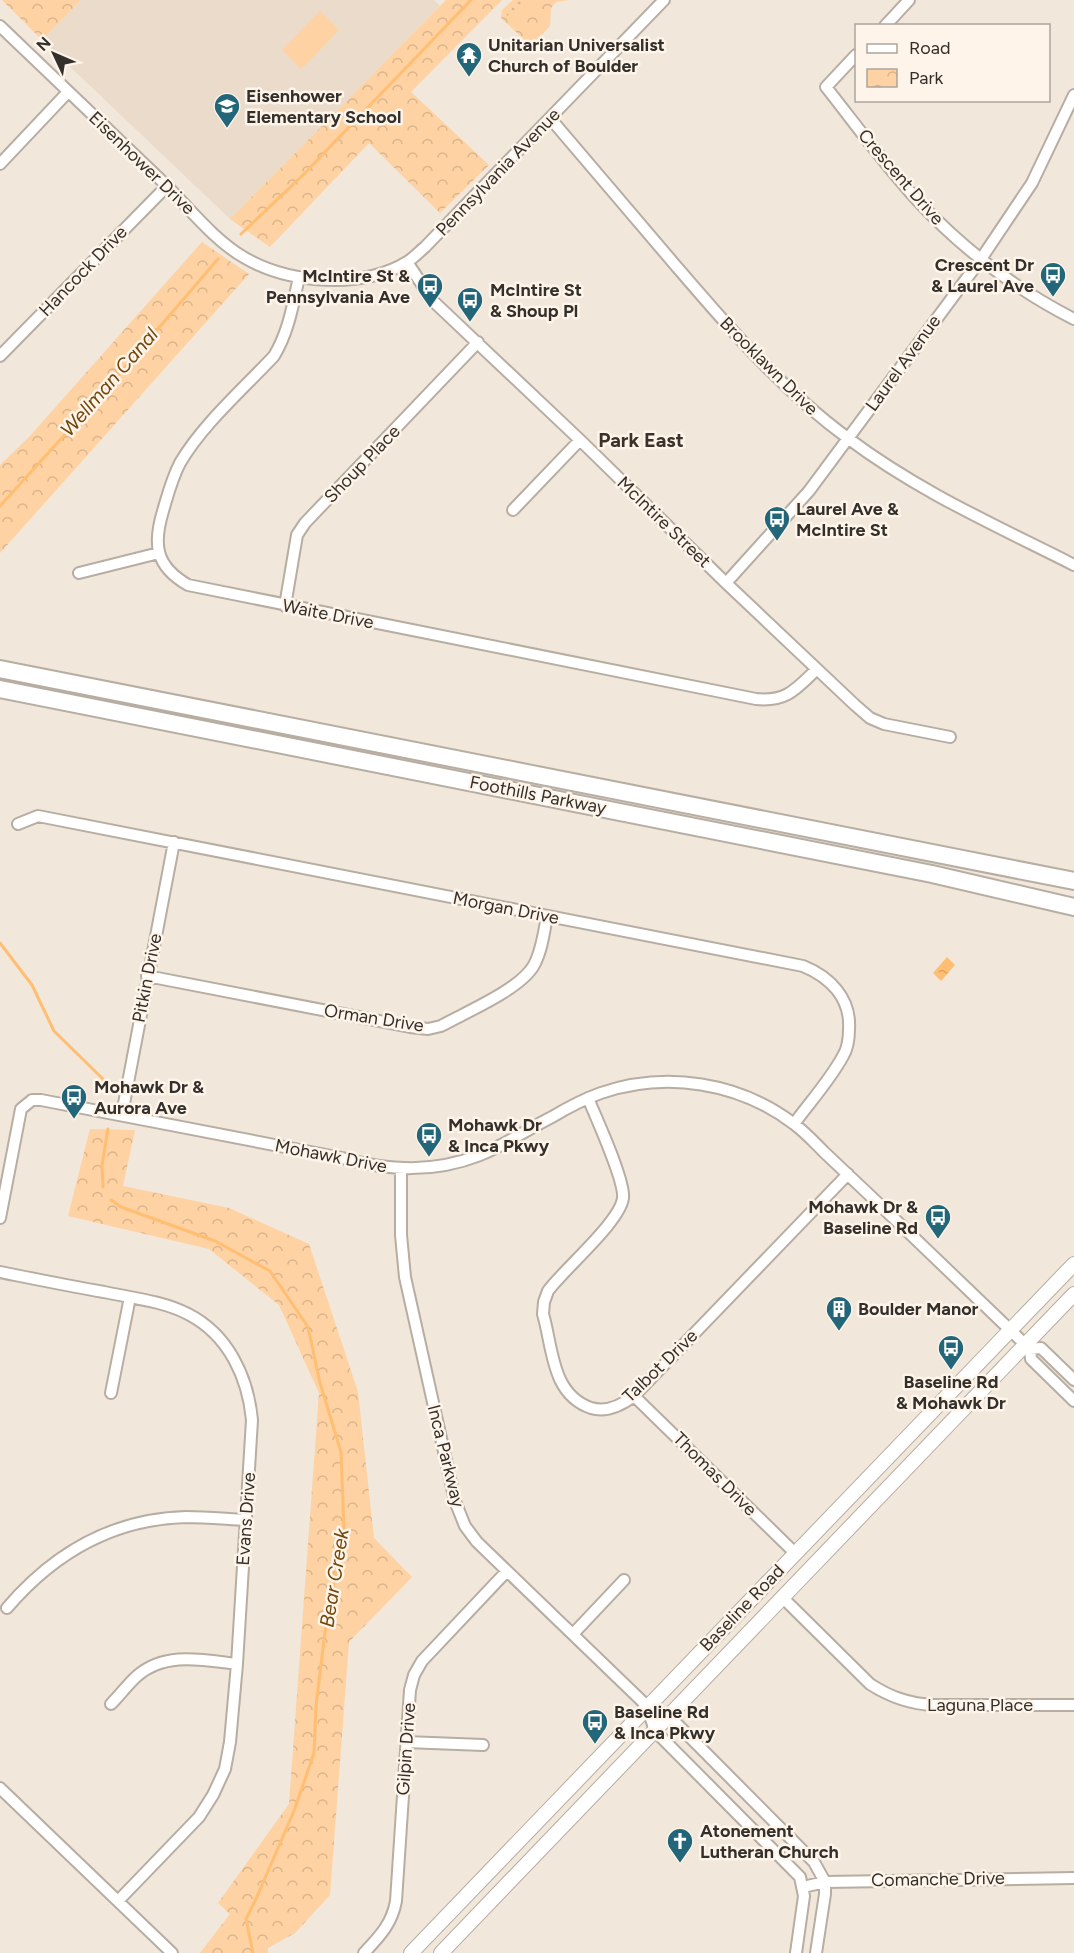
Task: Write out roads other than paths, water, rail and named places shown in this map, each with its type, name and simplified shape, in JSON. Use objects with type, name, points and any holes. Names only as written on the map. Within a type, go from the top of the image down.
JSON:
[{"type":"highway","name":"Foothills Parkway","points":[[0,669],[1074,881]]},
{"type":"highway","name":"Foothills Parkway","points":[[0,689],[932,874],[1074,907]]},
{"type":"main road","name":"Baseline Road","points":[[411,1953],[1074,1264]]},
{"type":"main road","name":"Baseline Road","points":[[441,1953],[1028,1346],[1074,1294]]},
{"type":"street","name":"Pennsylvania Avenue","points":[[299,277],[326,280],[358,278],[407,262],[425,247],[664,0]]},
{"type":"street","points":[[887,24],[909,0]]},
{"type":"street","name":"Eisenhower Drive","points":[[0,26],[237,253],[260,266],[299,277]]},
{"type":"street","name":"Crescent Drive","points":[[855,56],[826,87],[916,199],[981,259],[1049,307],[1074,319]]},
{"type":"street","points":[[0,164],[68,92]]},
{"type":"street","name":"Laurel Avenue","points":[[726,583],[809,491],[981,259],[1032,183],[1074,95]]},
{"type":"street","name":"Brooklawn Drive","points":[[550,118],[748,350],[796,397],[848,439],[890,468],[930,492],[1074,565]]},
{"type":"street","name":"Hancock Drive","points":[[0,356],[167,186]]},
{"type":"street","name":"McIntire Street","points":[[407,262],[433,301],[870,718],[884,724],[950,737]]},
{"type":"street","points":[[79,573],[159,553],[158,526],[170,486],[181,462],[200,434],[274,356],[283,341],[299,277]]},
{"type":"street","name":"Shoup Place","points":[[285,606],[297,535],[305,523],[478,342]]},
{"type":"street","points":[[513,510],[580,440]]},
{"type":"street","name":"Waite Drive","points":[[159,553],[167,569],[188,585],[756,699],[782,698],[794,692],[817,669]]},
{"type":"street","name":"Morgan Drive","points":[[18,824],[38,816],[803,966],[830,981],[839,992],[850,1020],[849,1041],[844,1055],[794,1124]]},
{"type":"street","name":"Pitkin Drive","points":[[122,1114],[174,842]]},
{"type":"street","name":"Orman Drive","points":[[147,976],[428,1029],[441,1026],[524,979],[539,954],[547,916]]},
{"type":"street","name":"Mohawk Drive","points":[[0,1218],[21,1109],[32,1100],[122,1114],[331,1156],[369,1166],[422,1169],[457,1163],[482,1155],[588,1098],[629,1086],[665,1082],[693,1083],[747,1096],[794,1124],[1028,1346]]},
{"type":"street","name":"Talbot Drive","points":[[588,1098],[628,1200],[614,1219],[548,1291],[543,1314],[561,1385],[579,1403],[595,1409],[608,1409],[624,1404],[634,1396],[848,1174]]},
{"type":"street","name":"Inca Parkway","points":[[401,1169],[401,1235],[405,1277],[455,1501],[465,1526],[477,1542],[647,1706],[669,1716],[805,1852],[820,1871],[825,1882]]},
{"type":"street","name":"Evans Drive","points":[[0,1272],[130,1297],[160,1304],[189,1315],[214,1335],[235,1359],[250,1399],[252,1420],[237,1664],[230,1742],[225,1769],[213,1795],[199,1817],[118,1901]]},
{"type":"street","points":[[111,1393],[130,1297]]},
{"type":"street","points":[[1074,1380],[1041,1348],[1028,1346],[1030,1359],[1074,1401]]},
{"type":"street","name":"Thomas Drive","points":[[634,1396],[795,1553]]},
{"type":"street","points":[[7,1608],[45,1569],[77,1547],[103,1534],[130,1525],[187,1517],[246,1520]]},
{"type":"street","name":"Gilpin Drive","points":[[364,1953],[386,1930],[394,1911],[410,1690],[414,1675],[422,1661],[507,1571]]},
{"type":"street","points":[[573,1634],[624,1580]]},
{"type":"street","name":"Laguna Place","points":[[783,1597],[870,1684],[885,1694],[904,1702],[934,1706],[1074,1705]]},
{"type":"street","points":[[111,1704],[138,1675],[153,1666],[168,1661],[185,1658],[237,1664]]},
{"type":"street","name":"Inca Parkway","points":[[647,1706],[655,1731],[800,1877],[803,1887]]},
{"type":"street","points":[[406,1742],[483,1745]]},
{"type":"street","points":[[0,1788],[172,1953]]},
{"type":"street","name":"Comanche Drive","points":[[803,1887],[825,1882],[1074,1878]]},
{"type":"street","points":[[816,1953],[825,1882]]},
{"type":"street","points":[[796,1953],[803,1908],[803,1887]]},
{"type":"water","points":[[947,957],[955,965],[941,981],[933,973]]},
{"type":"waterway","name":"Wellman Canal","points":[[241,234],[304,174],[471,0]]},
{"type":"waterway","name":"Wellman Canal","points":[[0,506],[108,387],[218,259]]},
{"type":"waterway","name":"Bear Creek","points":[[0,943],[32,985],[54,1031],[103,1079],[106,1094]]},
{"type":"waterway","name":"Bear Creek","points":[[103,1187],[102,1165],[108,1129]]},
{"type":"waterway","name":"Bear Creek","points":[[111,1200],[121,1207],[215,1241],[270,1271],[308,1327],[320,1383],[341,1452],[344,1529],[325,1632],[316,1706],[314,1753],[294,1811],[246,1919],[253,1953]]},
{"type":"place","name":"Unitarian Universalist Church of Boulder","points":[[469,78]]},
{"type":"place","name":"Eisenhower Elementary School","points":[[227,129]]},
{"type":"place","name":"Crescent Dr & Laurel Ave","points":[[1053,298]]},
{"type":"place","name":"McIntire St & Pennsylvania Ave","points":[[430,309]]},
{"type":"place","name":"McIntire St & Shoup Pl","points":[[470,323]]},
{"type":"place","name":"Laurel Ave & McIntire St","points":[[777,542]]},
{"type":"place","name":"Mohawk Dr & Aurora Ave","points":[[74,1120]]},
{"type":"place","name":"Mohawk Dr & Inca Pkwy","points":[[429,1158]]},
{"type":"place","name":"Mohawk Dr & Baseline Rd","points":[[938,1240]]},
{"type":"place","name":"Boulder Manor","points":[[839,1332]]},
{"type":"place","name":"Baseline Rd & Mohawk Dr","points":[[951,1371]]},
{"type":"place","name":"Baseline Rd & Inca Pkwy","points":[[595,1745]]},
{"type":"place","name":"Atonement Lutheran Church","points":[[680,1864]]},
{"type":"district","name":"Park East","points":[[641,440]]}]
